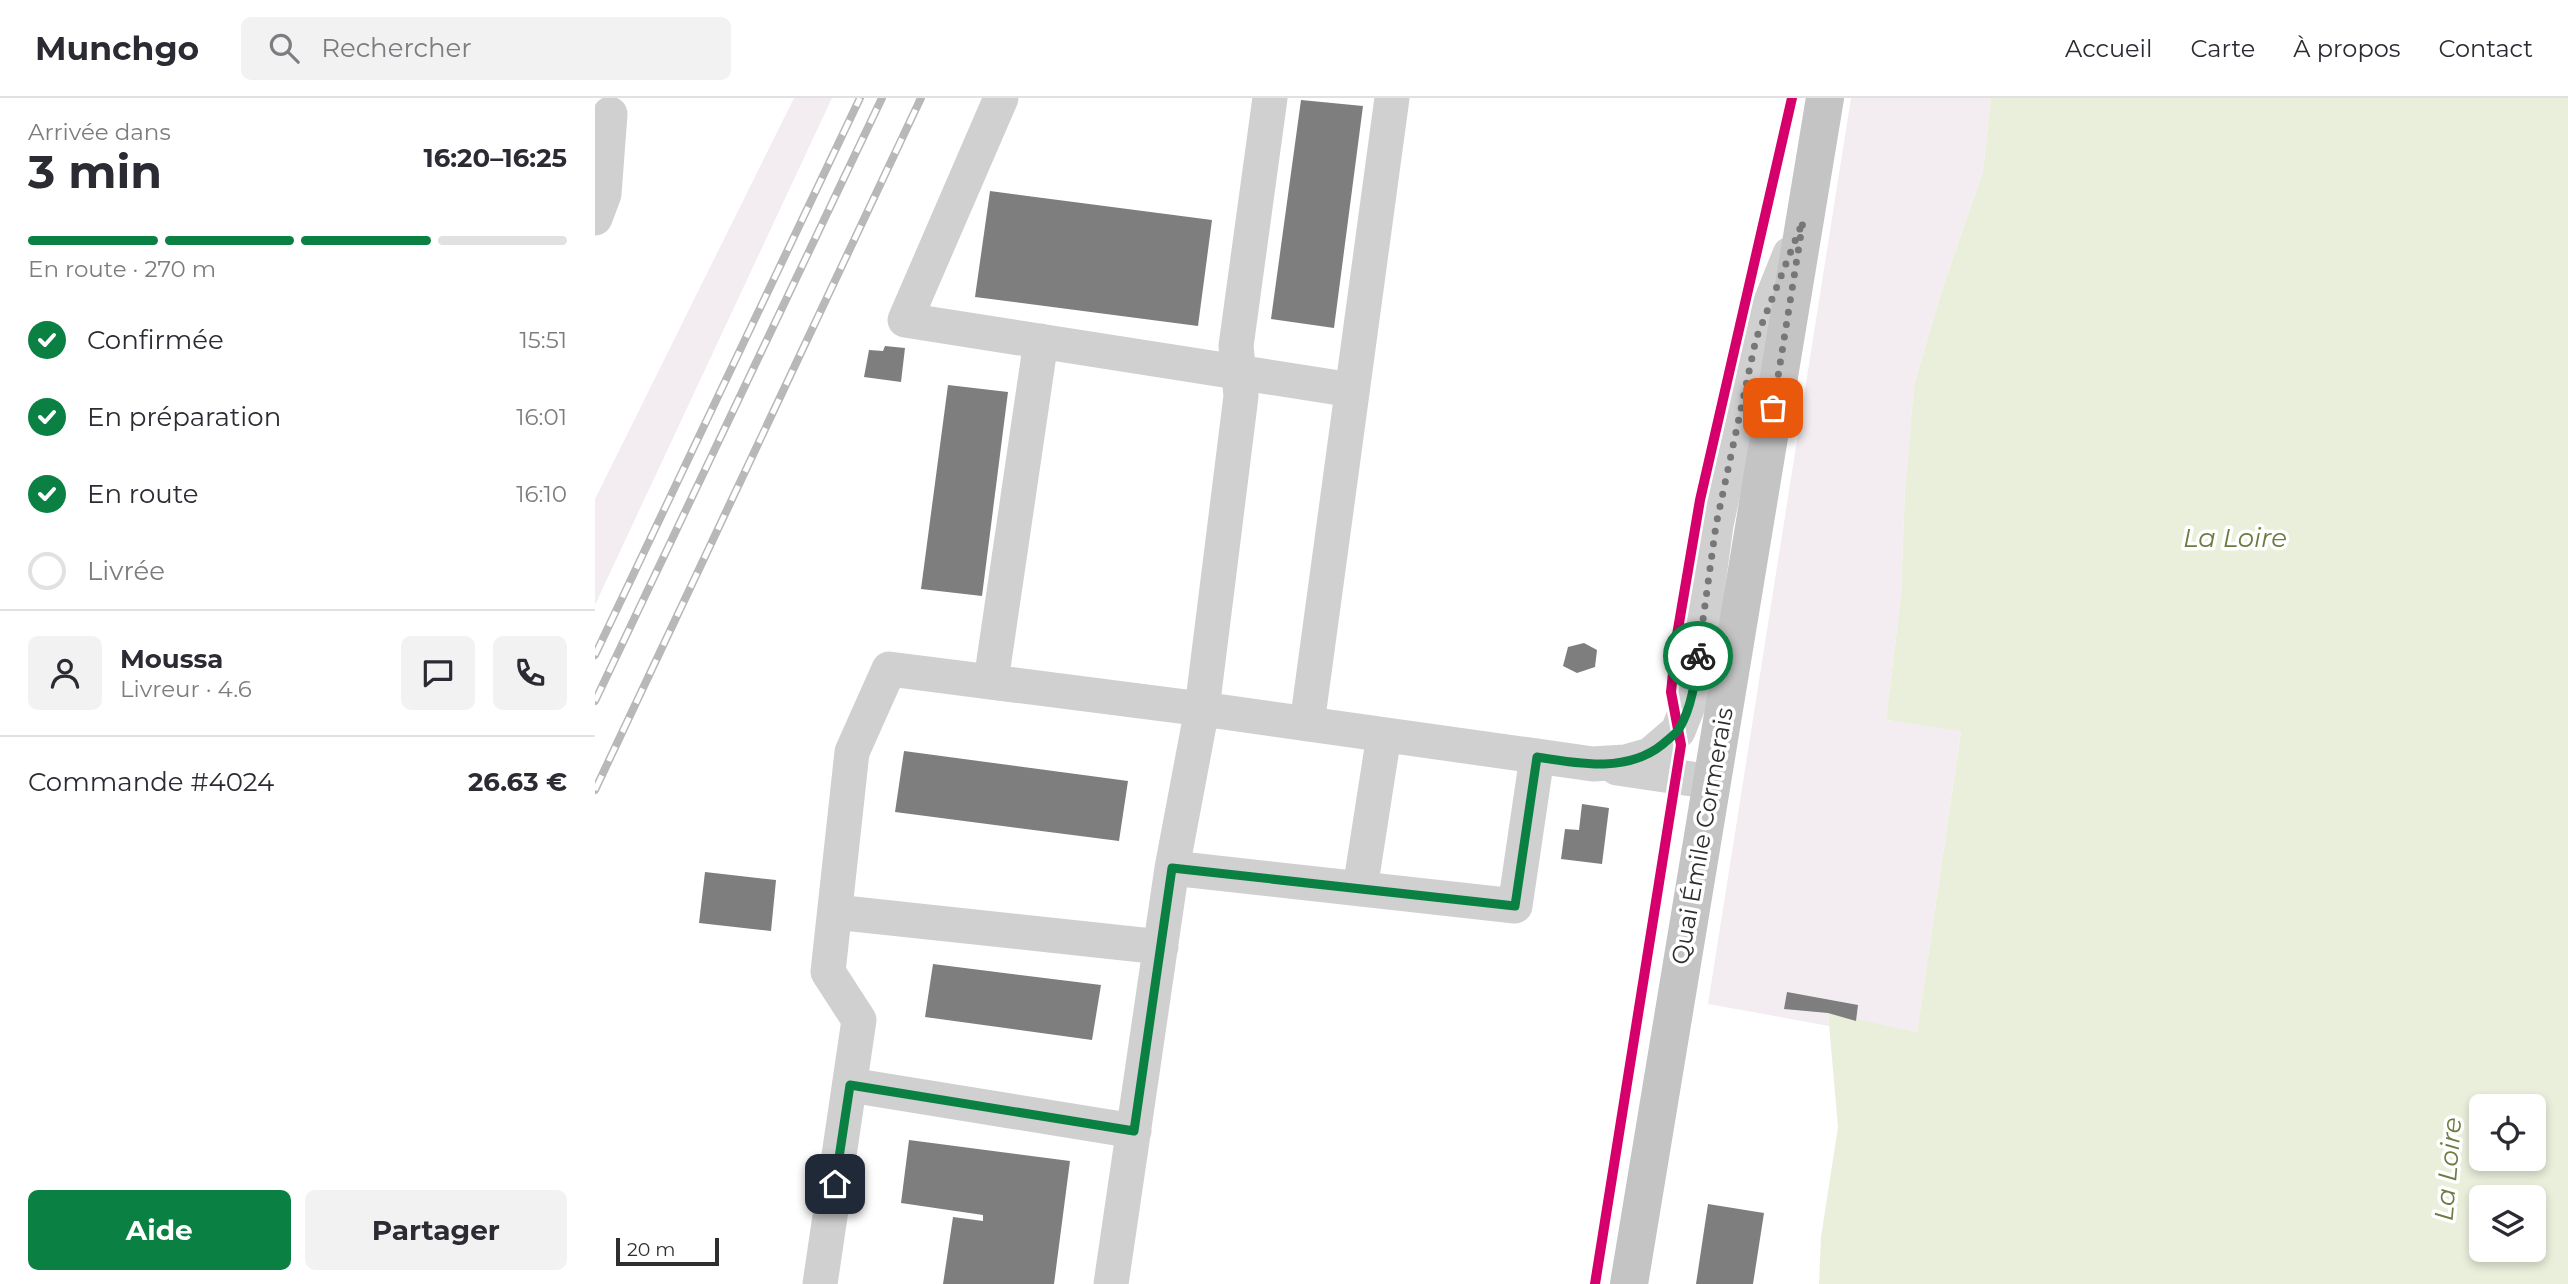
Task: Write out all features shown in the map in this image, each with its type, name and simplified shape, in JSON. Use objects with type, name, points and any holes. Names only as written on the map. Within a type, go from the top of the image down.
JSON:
[{"type":"main road","name":"Quai Émile Cormerais","points":[[1629,1284],[1825,98]]},
{"type":"street","points":[[1001,98],[905,320],[1352,390]]},
{"type":"street","points":[[1111,1284],[1172,868],[1202,709],[1241,396],[1235,346],[1271,98]]},
{"type":"street","points":[[1307,724],[1392,98]]},
{"type":"street","points":[[595,162],[609,106]]},
{"type":"street","points":[[595,218],[604,194],[609,106]]},
{"type":"street","points":[[1585,763],[1625,762],[1650,755],[1678,731],[1693,693],[1716,525],[1756,339],[1803,221]]},
{"type":"street","points":[[991,681],[1041,341]]},
{"type":"street","points":[[820,1284],[859,1020],[828,972],[852,752],[889,669],[1202,709],[1712,782]]},
{"type":"street","points":[[1360,889],[1384,735]]},
{"type":"street","points":[[1172,868],[1515,906],[1537,757]]},
{"type":"street","points":[[835,912],[1161,947]]},
{"type":"street","points":[[850,1085],[1134,1131]]},
{"type":"shaded area","points":[[794,98],[832,98],[595,605],[595,499]]},
{"type":"shaded area","points":[[1851,98],[1991,98],[1983,171],[1941,293],[1914,385],[1905,489],[1901,595],[1886,720],[1961,730],[1917,1032],[1828,1014],[1829,1026],[1708,1004]]},
{"type":"water","name":"La Loire","points":[[1991,98],[2568,98],[2568,1284],[1819,1284],[1821,1237],[1838,1127],[1828,1013],[1917,1032],[1961,731],[1886,720],[1901,595],[1905,489],[1914,385],[1941,293],[1983,171]]},
{"type":"building","points":[[1301,100],[1363,106],[1334,328],[1271,319]]},
{"type":"building","points":[[990,191],[1212,220],[1198,326],[975,297]]},
{"type":"building","points":[[885,346],[905,348],[901,382],[864,377],[869,350],[883,351]]},
{"type":"building","points":[[948,385],[1008,392],[982,596],[921,589]]},
{"type":"building","points":[[1584,643],[1597,650],[1595,667],[1577,673],[1563,666],[1568,647]]},
{"type":"building","points":[[904,751],[1128,781],[1119,841],[895,812]]},
{"type":"building","points":[[1582,804],[1609,808],[1602,864],[1561,859],[1565,829],[1579,830]]},
{"type":"building","points":[[705,872],[776,880],[771,931],[699,923]]},
{"type":"building","points":[[933,964],[1101,985],[1092,1040],[925,1017]]},
{"type":"building","points":[[1787,992],[1858,1005],[1856,1021],[1828,1013],[1784,1009]]},
{"type":"building","points":[[909,1140],[1070,1161],[1054,1284],[943,1284],[953,1217],[983,1221],[983,1215],[901,1203]]},
{"type":"building","points":[[1708,1204],[1764,1213],[1753,1284],[1696,1284]]},
{"type":"railway","points":[[595,655],[860,98]]},
{"type":"railway","points":[[595,701],[882,98]]},
{"type":"railway","points":[[595,790],[921,98]]},
{"type":"cycle path","points":[[1595,1284],[1681,745],[1671,692],[1677,635],[1700,500],[1792,98]]},
{"type":"way so far","points":[[1698,656],[1716,525],[1756,339],[1803,221],[1773,408]]},
{"type":"route","points":[[835,1184],[850,1085],[1134,1131],[1172,868],[1515,906],[1537,757],[1593,764],[1625,762],[1650,755],[1678,731],[1693,693],[1698,656]]}]
